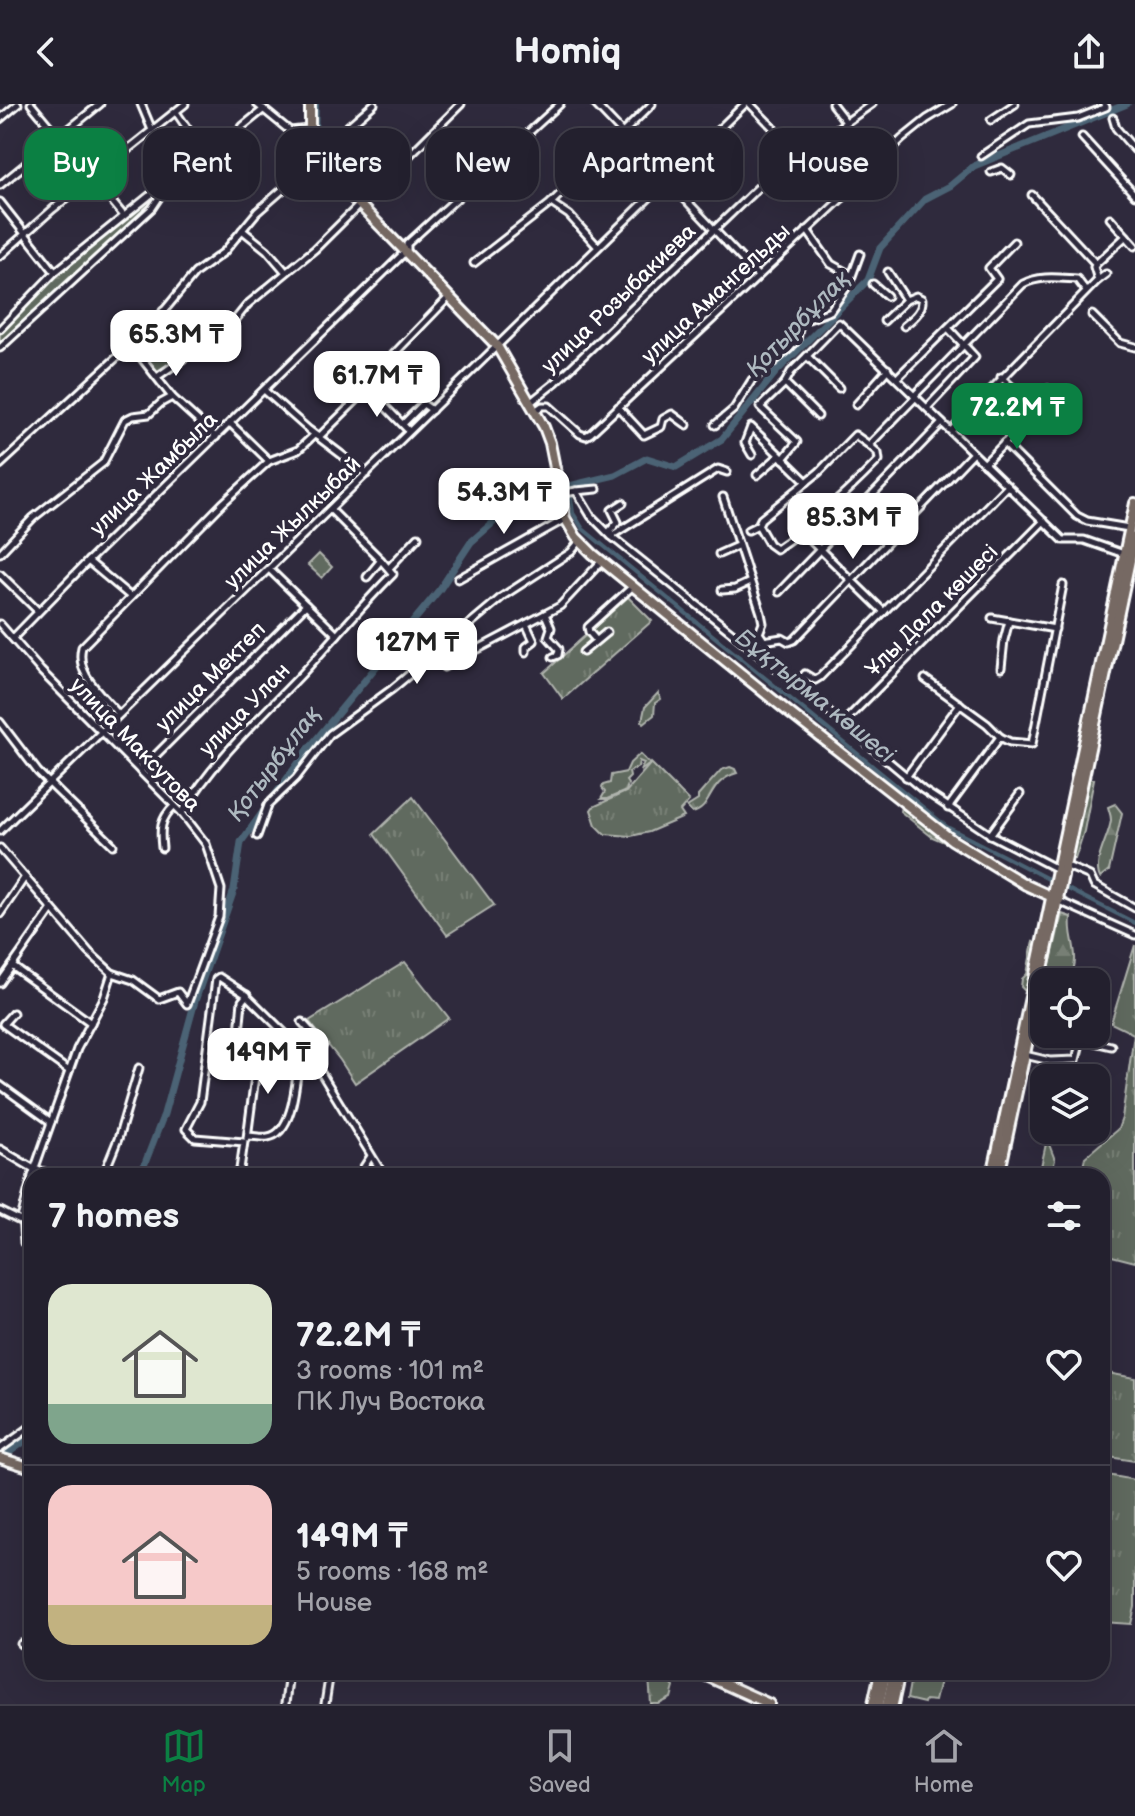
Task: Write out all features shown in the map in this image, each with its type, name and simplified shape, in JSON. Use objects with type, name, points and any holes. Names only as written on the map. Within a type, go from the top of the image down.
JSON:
[{"type":"main road","points":[[310,104],[310,128]]},
{"type":"main road","points":[[356,200],[497,346],[533,406],[550,443],[565,519],[578,539],[952,840],[1056,898]]},
{"type":"main road","points":[[1121,588],[1124,554],[1132,529],[1135,503]]},
{"type":"main road","points":[[1040,968],[1121,588],[1135,537]]},
{"type":"main road","points":[[1056,898],[1054,887],[1061,869]]},
{"type":"main road","points":[[1000,1168],[1030,1013]]},
{"type":"main road","points":[[994,1168],[1030,1031]]},
{"type":"main road","points":[[0,1458],[24,1466]]},
{"type":"main road","points":[[716,1680],[769,1704]]},
{"type":"main road","points":[[876,1704],[879,1680]]},
{"type":"main road","points":[[876,1704],[884,1680]]},
{"type":"main road","points":[[887,1704],[892,1680]]},
{"type":"main road","points":[[893,1704],[898,1680]]},
{"type":"street","points":[[0,119],[18,104]]},
{"type":"street","points":[[31,104],[49,128]]},
{"type":"street","points":[[70,128],[100,104]]},
{"type":"street","points":[[141,104],[151,128]]},
{"type":"street","points":[[155,128],[185,104]]},
{"type":"street","points":[[257,104],[286,128]]},
{"type":"street","points":[[349,128],[374,104]]},
{"type":"street","points":[[157,377],[231,325],[248,304],[315,249],[461,104]]},
{"type":"street","name":"улица Жамбыла","points":[[13,638],[37,610],[407,250],[407,244],[560,104]]},
{"type":"street","points":[[595,104],[618,128]]},
{"type":"street","points":[[628,128],[652,104]]},
{"type":"street","points":[[748,104],[774,128]]},
{"type":"street","name":"улица Жылкыбай","points":[[722,128],[748,104]]},
{"type":"street","points":[[832,104],[846,122]]},
{"type":"street","name":"улица Розыбакиева","points":[[837,128],[872,104]]},
{"type":"street","name":"улица Амангельды","points":[[897,144],[927,119],[952,104]]},
{"type":"street","points":[[991,120],[1015,104]]},
{"type":"street","points":[[981,156],[1029,124],[1078,118],[1106,107],[1104,104]]},
{"type":"street","points":[[241,128],[264,109]]},
{"type":"street","points":[[176,112],[187,128]]},
{"type":"street","points":[[1113,118],[1116,128],[1135,150]]},
{"type":"street","points":[[127,150],[143,137]]},
{"type":"street","points":[[1082,137],[1135,195]]},
{"type":"street","points":[[0,185],[24,165]]},
{"type":"street","points":[[991,172],[1002,168],[1011,175]]},
{"type":"street","name":"улица Розыбакиева","points":[[533,406],[759,189]]},
{"type":"street","points":[[0,465],[128,346],[195,273],[224,252],[276,195]]},
{"type":"street","points":[[1032,195],[1096,264]]},
{"type":"street","points":[[474,263],[555,199]]},
{"type":"street","points":[[0,256],[65,200]]},
{"type":"street","points":[[108,200],[130,229]]},
{"type":"street","points":[[0,329],[55,272],[144,200]]},
{"type":"street","points":[[0,348],[157,200]]},
{"type":"street","name":"улица Жылкыбай","points":[[0,831],[645,200]]},
{"type":"street","points":[[687,200],[758,276]]},
{"type":"street","name":"улица Амангельды","points":[[533,406],[549,406],[586,436],[840,200]]},
{"type":"street","points":[[0,202],[55,272]]},
{"type":"street","points":[[551,203],[569,215],[598,247]]},
{"type":"street","points":[[138,204],[152,208]]},
{"type":"street","points":[[1110,218],[1135,246]]},
{"type":"street","points":[[242,230],[267,250],[285,271]]},
{"type":"street","points":[[807,230],[831,264],[851,275]]},
{"type":"street","points":[[1098,280],[1094,267],[1126,236]]},
{"type":"street","points":[[897,378],[997,279],[989,268],[1014,242]]},
{"type":"street","points":[[715,425],[734,409],[757,374],[797,340],[800,322],[830,311],[849,284],[860,254]]},
{"type":"street","points":[[888,272],[906,300]]},
{"type":"street","points":[[951,431],[1106,274]]},
{"type":"street","points":[[869,445],[1023,284],[1050,277],[1077,279],[1086,291]]},
{"type":"street","points":[[873,284],[887,296]]},
{"type":"street","points":[[319,437],[396,361],[392,356],[450,296]]},
{"type":"street","points":[[884,321],[906,300],[916,296],[922,299],[919,312],[904,326]]},
{"type":"street","points":[[163,311],[178,333],[176,356],[179,363]]},
{"type":"street","points":[[1092,315],[1120,343],[1135,347]]},
{"type":"street","points":[[757,475],[797,442],[760,407],[839,323],[1063,540],[1084,540],[1124,554]]},
{"type":"street","points":[[927,408],[974,360],[974,353],[948,328]]},
{"type":"street","points":[[128,346],[133,347],[172,397],[216,437]]},
{"type":"street","points":[[807,356],[839,388]]},
{"type":"street","points":[[856,405],[888,369]]},
{"type":"street","points":[[1001,377],[1030,404],[1048,389]]},
{"type":"street","points":[[785,383],[818,416]]},
{"type":"street","points":[[367,388],[408,430]]},
{"type":"street","points":[[264,390],[367,474]]},
{"type":"street","points":[[0,553],[33,518],[103,463],[125,420],[149,414],[172,397]]},
{"type":"street","points":[[403,424],[423,404],[432,410]]},
{"type":"street","points":[[618,407],[650,443]]},
{"type":"street","points":[[644,435],[661,427],[663,419],[672,414],[687,425]]},
{"type":"street","points":[[984,464],[1030,417]]},
{"type":"street","points":[[230,423],[269,461]]},
{"type":"street","points":[[779,592],[942,423]]},
{"type":"street","points":[[752,455],[745,443],[751,427],[807,482]]},
{"type":"street","points":[[118,714],[85,676],[81,666],[82,647],[223,503],[269,461],[298,450],[314,435],[319,437]]},
{"type":"street","points":[[748,530],[758,525],[761,519],[807,482],[855,435],[878,453],[879,460],[848,492],[776,549],[769,544],[758,525]]},
{"type":"street","points":[[1004,443],[1077,516],[1087,521],[1132,529]]},
{"type":"street","points":[[763,641],[794,640],[973,453]]},
{"type":"street","points":[[610,535],[718,469],[727,472]]},
{"type":"street","points":[[796,685],[805,674],[817,680],[1007,486]]},
{"type":"street","points":[[559,494],[597,489]]},
{"type":"street","points":[[575,491],[591,516],[610,535],[906,777],[990,835],[1061,869],[1090,876],[1094,885],[1135,908]]},
{"type":"street","points":[[723,497],[763,623],[759,633],[767,645],[767,661]]},
{"type":"street","points":[[610,535],[618,522],[612,510],[623,503]]},
{"type":"street","points":[[331,510],[389,568],[418,537]]},
{"type":"street","points":[[458,579],[565,519]]},
{"type":"street","name":"Ұлы Дала көшесі","points":[[843,723],[1044,521]]},
{"type":"street","points":[[801,531],[884,612]]},
{"type":"street","points":[[257,836],[268,805],[296,778],[330,734],[392,689],[503,596],[571,552],[578,539]]},
{"type":"street","points":[[719,554],[737,546]]},
{"type":"street","points":[[367,577],[381,560]]},
{"type":"street","points":[[88,561],[131,597]]},
{"type":"street","points":[[444,667],[545,614],[570,597],[602,561]]},
{"type":"street","name":"улица Улан","points":[[182,813],[215,764],[393,574],[389,568]]},
{"type":"street","points":[[269,569],[337,635]]},
{"type":"street","points":[[0,574],[37,610]]},
{"type":"street","points":[[722,590],[735,589],[750,582]]},
{"type":"street","points":[[925,679],[1000,737],[1010,742],[1032,744],[1063,585]]},
{"type":"street","points":[[596,640],[588,627],[633,586]]},
{"type":"street","name":"улица Мектеп","points":[[140,771],[306,605]]},
{"type":"street","points":[[545,614],[551,628],[548,637],[559,649],[558,655],[553,657]]},
{"type":"street","points":[[992,618],[1055,629]]},
{"type":"street","points":[[1001,668],[1009,621]]},
{"type":"street","name":"улица Максутова","points":[[0,624],[41,671],[182,813],[206,844],[221,889],[219,917],[187,1004],[176,992],[159,999],[133,980],[112,973]]},
{"type":"street","points":[[526,624],[534,641],[526,647],[526,652]]},
{"type":"street","points":[[583,652],[607,632]]},
{"type":"street","points":[[906,777],[960,704]]},
{"type":"street","points":[[0,722],[38,772],[113,845]]},
{"type":"street","points":[[948,808],[1000,737]]},
{"type":"street","points":[[990,835],[1020,794]]},
{"type":"street","points":[[162,848],[160,827],[174,806]]},
{"type":"street","points":[[0,848],[75,937],[112,973],[69,1071],[35,1168]]},
{"type":"street","points":[[0,914],[25,877]]},
{"type":"street","points":[[1056,898],[1135,935]]},
{"type":"street","points":[[0,983],[52,909]]},
{"type":"street","points":[[12,966],[91,1023]]},
{"type":"street","points":[[300,1049],[289,1118],[276,1134],[246,1139],[195,1138],[186,1129],[200,1102],[216,978],[219,977],[247,995],[313,1062],[379,1168]]},
{"type":"street","points":[[238,1043],[242,1001],[247,995]]},
{"type":"street","points":[[13,1013],[3,1024],[69,1071]]},
{"type":"street","points":[[302,1022],[323,1045],[313,1062]]},
{"type":"street","points":[[241,1168],[260,1038]]},
{"type":"street","points":[[1025,1055],[1050,1061],[1072,1061],[1077,1058],[1079,1048]]},
{"type":"street","points":[[106,1168],[139,1068]]},
{"type":"street","points":[[0,1085],[51,1122]]},
{"type":"street","points":[[0,1149],[25,1168]]},
{"type":"street","points":[[363,1168],[371,1156]]},
{"type":"street","points":[[24,1210],[24,1243]]},
{"type":"street","points":[[0,1211],[22,1218]]},
{"type":"street","points":[[0,1449],[24,1432]]},
{"type":"street","points":[[285,1704],[288,1680]]},
{"type":"street","points":[[325,1704],[329,1680]]},
{"type":"green space","points":[[143,200],[159,200],[0,348],[0,328],[56,274]]},
{"type":"green space","points":[[162,319],[175,338],[174,361],[160,373],[146,361],[139,344],[143,336]]},
{"type":"green space","points":[[319,554],[332,567],[322,578],[308,565]]},
{"type":"green space","points":[[628,597],[652,621],[563,699],[544,673]]},
{"type":"green space","points":[[658,693],[661,699],[655,703],[654,715],[644,723],[645,707]]},
{"type":"green space","points":[[640,754],[650,764],[640,771],[644,763],[639,761],[638,767],[629,772],[626,791],[601,799],[605,792],[603,785],[610,783],[611,775],[626,772]]},
{"type":"green space","points":[[651,763],[689,801],[680,811],[684,817],[631,836],[605,834],[596,825],[591,810],[626,792]]},
{"type":"green space","points":[[730,767],[737,773],[720,782],[704,806],[692,813],[687,807],[698,800],[698,796],[721,770]]},
{"type":"green space","points":[[1094,779],[1084,831],[1075,859],[1071,859],[1085,782]]},
{"type":"green space","points":[[413,797],[494,905],[447,935],[374,834]]},
{"type":"green space","points":[[1115,804],[1122,813],[1109,871],[1100,878],[1099,857],[1111,820],[1108,807]]},
{"type":"green space","points":[[901,805],[950,843],[932,837],[900,811]]},
{"type":"green space","points":[[1062,914],[1071,917],[1074,966],[1049,968]]},
{"type":"green space","points":[[1033,941],[1037,953],[1033,968],[1030,968],[1026,992],[1021,987],[1022,979],[1027,974]]},
{"type":"green space","points":[[1135,945],[1135,1262],[1110,1256],[1110,1168],[1083,1168],[1085,1157],[1100,1144],[1110,1144],[1110,1136],[1118,1129],[1134,1034],[1111,1023]]},
{"type":"green space","points":[[405,962],[449,1018],[355,1083],[309,1021]]},
{"type":"green space","points":[[1046,1144],[1049,1144],[1055,1160],[1053,1168],[1041,1168]]},
{"type":"green space","points":[[1110,1373],[1135,1378],[1135,1461],[1110,1457]]},
{"type":"green space","points":[[1110,1475],[1135,1480],[1135,1607],[1131,1624],[1110,1623]]},
{"type":"green space","points":[[649,1680],[669,1680],[674,1687],[671,1698],[651,1704]]},
{"type":"green space","points":[[911,1680],[940,1680],[935,1701],[925,1700],[924,1703],[907,1699]]},
{"type":"waterway","points":[[316,128],[317,104]]},
{"type":"waterway","name":"Қотырбұлақ","points":[[565,487],[615,475],[647,458],[676,467],[722,439],[776,372],[868,280],[880,248],[925,199],[950,186],[974,166],[1127,104]]},
{"type":"waterway","name":"Қотырбұлақ","points":[[143,1168],[164,1114],[195,1001],[234,890],[241,842],[310,747],[440,589],[471,542],[521,498],[542,493]]},
{"type":"waterway","name":"Бұқтырма көшесі","points":[[571,498],[573,513],[583,529],[947,827],[1054,882]]},
{"type":"waterway","points":[[1062,886],[1135,923]]},
{"type":"waterway","name":"Қотырбұлақ","points":[[7,1454],[24,1442]]}]
